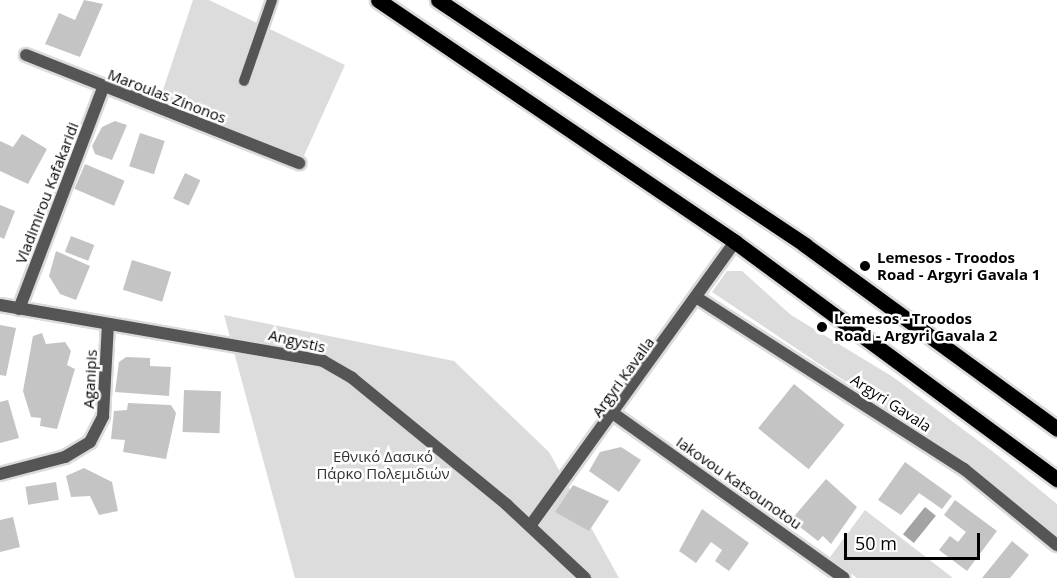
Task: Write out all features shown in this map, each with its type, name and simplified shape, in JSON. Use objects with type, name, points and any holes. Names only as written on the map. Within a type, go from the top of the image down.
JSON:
[{"type":"main road","points":[[378,0],[735,242],[1057,479]]},
{"type":"main road","points":[[438,0],[805,245],[1057,429]]},
{"type":"street","name":"Maroulas Zinonos","points":[[26,55],[103,88],[299,163]]},
{"type":"street","name":"Vladimirou Kafakaridi","points":[[19,309],[103,88]]},
{"type":"street","name":"Argyri Kavalla","points":[[530,526],[699,299],[735,242]]},
{"type":"street","name":"Argyri Gavala","points":[[699,299],[964,469],[1057,545]]},
{"type":"street","name":"Angystis","points":[[0,305],[323,361],[352,378],[530,526],[585,578]]},
{"type":"street","name":"Aganipis","points":[[0,474],[65,457],[90,442],[103,416],[108,325]]},
{"type":"street","name":"Iakovou Katsounotou","points":[[614,414],[844,578]]},
{"type":"lane","points":[[244,81],[272,0]]},
{"type":"green space","points":[[193,0],[209,0],[345,65],[302,160],[159,102]]},
{"type":"green space","points":[[727,271],[742,271],[791,315],[893,377],[996,454],[1057,504],[1057,539],[982,473],[712,292]]},
{"type":"green space","name":"Εθνικό Δασικό Πάρκο Πολεμιδιών","points":[[224,315],[454,361],[549,452],[619,578],[295,578]]},
{"type":"green space","points":[[865,510],[953,578],[857,578],[830,557]]},
{"type":"shaded area","points":[[925,507],[936,516],[914,543],[903,534]]},
{"type":"building","points":[[84,0],[103,4],[80,57],[45,44],[59,13],[75,20]]},
{"type":"building","points":[[115,121],[127,125],[112,160],[95,154],[92,146],[102,127]]},
{"type":"building","points":[[140,133],[165,141],[154,174],[129,166]]},
{"type":"building","points":[[22,134],[47,149],[28,184],[0,171],[0,141],[13,147]]},
{"type":"building","points":[[85,164],[125,181],[114,206],[74,189]]},
{"type":"building","points":[[185,173],[200,180],[189,206],[173,198]]},
{"type":"building","points":[[0,205],[15,211],[4,239],[0,237]]},
{"type":"building","points":[[71,236],[94,245],[88,261],[65,252]]},
{"type":"building","points":[[56,251],[90,266],[76,300],[60,294],[49,276]]},
{"type":"building","points":[[132,260],[171,272],[162,302],[123,290]]},
{"type":"building","points":[[0,325],[16,328],[6,376],[0,375]]},
{"type":"building","points":[[42,333],[46,344],[65,342],[71,351],[67,365],[75,369],[57,429],[40,426],[41,418],[31,417],[23,391],[33,336]]},
{"type":"building","points":[[126,357],[150,358],[150,366],[171,367],[169,396],[115,392],[119,362]]},
{"type":"building","points":[[794,384],[845,425],[809,469],[758,428]]},
{"type":"building","points":[[184,390],[221,391],[220,433],[183,432]]},
{"type":"building","points":[[8,400],[19,438],[0,443],[0,402]]},
{"type":"building","points":[[128,403],[171,405],[176,413],[166,459],[123,452],[125,440],[111,439],[114,411],[127,410]]},
{"type":"building","points":[[621,447],[641,460],[619,492],[589,471],[600,452]]},
{"type":"building","points":[[905,462],[952,496],[942,509],[919,493],[901,515],[878,500]]},
{"type":"building","points":[[84,468],[112,482],[118,511],[99,515],[90,496],[71,497],[66,476]]},
{"type":"building","points":[[826,479],[857,507],[831,544],[823,536],[818,541],[791,520]]},
{"type":"building","points":[[56,482],[59,500],[28,505],[25,487]]},
{"type":"building","points":[[573,485],[609,501],[589,531],[555,512]]},
{"type":"building","points":[[955,500],[997,531],[967,571],[939,550],[950,536],[958,542],[966,532],[944,515]]},
{"type":"building","points":[[702,509],[749,543],[729,571],[715,561],[722,550],[711,542],[696,563],[679,551]]},
{"type":"building","points":[[13,517],[20,547],[0,552],[0,520]]},
{"type":"building","points":[[1012,541],[1029,555],[1010,578],[982,578]]},
{"type":"place","name":"Lemesos - Troodos Road - Argyri Gavala 1","points":[[865,266]]},
{"type":"place","name":"Lemesos - Troodos Road - Argyri Gavala 2","points":[[822,327]]}]
